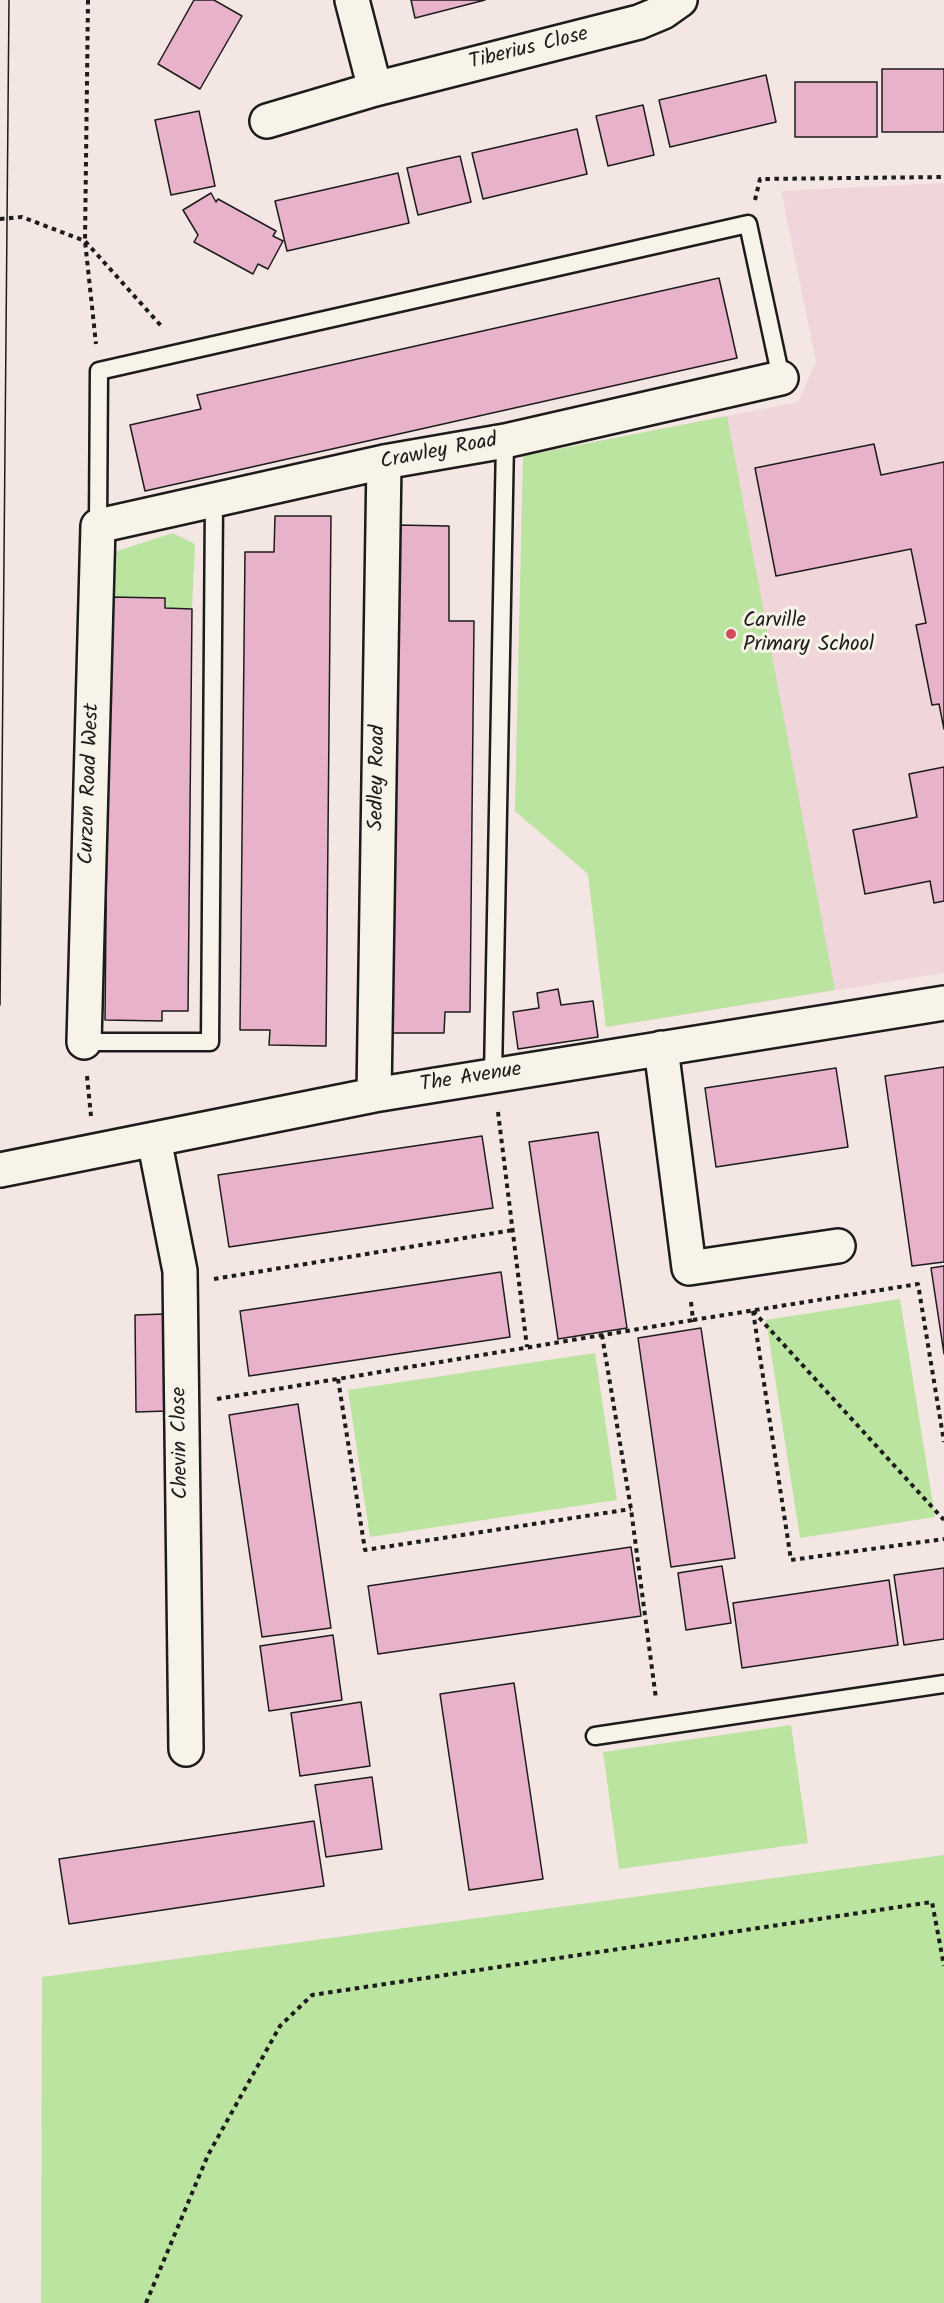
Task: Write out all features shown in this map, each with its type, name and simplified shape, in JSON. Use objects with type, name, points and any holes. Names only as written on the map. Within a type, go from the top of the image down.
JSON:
[{"type":"street","points":[[352,0],[375,89]]},
{"type":"street","name":"Tiberius Close","points":[[267,121],[375,89],[639,22],[663,12],[680,0]]},
{"type":"street","name":"Crawley Road","points":[[98,526],[384,462],[505,441],[781,378]]},
{"type":"street","name":"Sedley Road","points":[[374,1095],[384,462]]},
{"type":"street","name":"Curzon Road West","points":[[84,1042],[98,526]]},
{"type":"street","name":"The Avenue","points":[[0,1170],[374,1095],[944,1003]]},
{"type":"street","points":[[661,1048],[689,1268],[838,1246]]},
{"type":"street","name":"Chevin Close","points":[[154,1139],[180,1270],[186,1749]]},
{"type":"lane","points":[[98,526],[99,372],[748,224],[781,378]]},
{"type":"lane","points":[[493,1075],[505,441]]},
{"type":"lane","points":[[84,1042],[210,1042],[214,501]]},
{"type":"lane","points":[[595,1736],[944,1684]]},
{"type":"path","points":[[88,0],[85,241],[99,372]]},
{"type":"path","points":[[748,224],[760,179],[944,177]]},
{"type":"path","points":[[0,219],[22,217],[85,241],[184,352]]},
{"type":"path","points":[[84,1042],[95,1151]]},
{"type":"path","points":[[493,1075],[527,1347]]},
{"type":"path","points":[[180,1284],[513,1230]]},
{"type":"path","points":[[689,1268],[693,1320]]},
{"type":"path","points":[[181,1405],[918,1284],[944,1442]]},
{"type":"path","points":[[753,1311],[944,1520]]},
{"type":"path","points":[[753,1311],[791,1560],[944,1539]]},
{"type":"path","points":[[602,1335],[631,1509],[660,1727]]},
{"type":"path","points":[[338,1379],[365,1550],[631,1509]]},
{"type":"path","points":[[147,2303],[208,2156],[280,2026],[312,1995],[932,1902],[944,1966]]},
{"type":"shaded area","name":"Carville Primary School","points":[[944,183],[944,973],[606,1027],[588,874],[515,811],[523,456],[798,402],[816,362],[781,191]]},
{"type":"green space","points":[[727,416],[835,990],[606,1027],[588,874],[515,811],[523,456]]},
{"type":"green space","points":[[173,533],[195,544],[192,609],[165,608],[165,598],[109,597],[111,553]]},
{"type":"green space","points":[[900,1299],[935,1517],[800,1538],[766,1320]]},
{"type":"green space","points":[[595,1353],[617,1500],[370,1537],[348,1390]]},
{"type":"green space","points":[[791,1725],[808,1843],[619,1869],[603,1752]]},
{"type":"green space","points":[[944,1855],[944,2303],[41,2303],[42,1977]]},
{"type":"building","points":[[194,0],[214,0],[242,16],[200,89],[158,64]]},
{"type":"building","points":[[411,0],[485,0],[415,18]]},
{"type":"building","points":[[882,69],[944,69],[944,132],[882,132]]},
{"type":"building","points":[[766,75],[776,122],[670,147],[659,100]]},
{"type":"building","points":[[795,82],[877,82],[877,137],[795,137]]},
{"type":"building","points":[[643,105],[654,155],[608,166],[596,116]]},
{"type":"building","points":[[199,111],[215,186],[171,195],[155,120]]},
{"type":"building","points":[[577,129],[587,174],[483,199],[472,153]]},
{"type":"building","points":[[460,156],[471,202],[418,215],[407,168]]},
{"type":"building","points":[[398,173],[409,223],[287,251],[275,201]]},
{"type":"building","points":[[211,193],[216,202],[218,199],[276,231],[273,236],[283,241],[268,269],[258,264],[253,274],[194,242],[198,235],[183,210]]},
{"type":"building","points":[[719,278],[737,358],[145,491],[130,425],[201,409],[197,395]]},
{"type":"building","points":[[874,444],[881,475],[944,462],[944,729],[939,704],[932,705],[916,625],[926,623],[911,549],[776,576],[755,468]]},
{"type":"building","points":[[275,516],[331,516],[326,1046],[269,1045],[270,1030],[240,1030],[245,552],[274,552]]},
{"type":"building","points":[[396,525],[449,526],[449,621],[474,621],[470,1012],[445,1012],[444,1033],[392,1033]]},
{"type":"building","points":[[109,597],[165,598],[165,608],[192,609],[188,1011],[162,1011],[162,1021],[105,1020]]},
{"type":"building","points":[[944,767],[944,901],[934,903],[930,881],[865,894],[853,830],[917,817],[909,774]]},
{"type":"building","points":[[558,989],[561,1005],[593,1001],[598,1037],[518,1049],[513,1012],[539,1008],[537,993]]},
{"type":"building","points":[[944,1067],[944,1262],[912,1266],[885,1076]]},
{"type":"building","points":[[836,1068],[848,1147],[716,1167],[705,1088]]},
{"type":"building","points":[[598,1132],[627,1328],[558,1339],[529,1142]]},
{"type":"building","points":[[482,1136],[493,1208],[229,1247],[218,1175]]},
{"type":"building","points":[[944,1266],[944,1354],[931,1268]]},
{"type":"building","points":[[501,1272],[510,1337],[249,1376],[240,1311]]},
{"type":"building","points":[[166,1314],[167,1411],[136,1412],[135,1315]]},
{"type":"building","points":[[701,1328],[735,1558],[671,1567],[638,1338]]},
{"type":"building","points":[[298,1404],[331,1628],[262,1637],[229,1415]]},
{"type":"building","points":[[631,1547],[641,1616],[378,1654],[368,1586]]},
{"type":"building","points":[[722,1566],[731,1623],[686,1630],[678,1573]]},
{"type":"building","points":[[944,1568],[944,1639],[904,1645],[894,1575]]},
{"type":"building","points":[[889,1580],[898,1645],[742,1668],[733,1603]]},
{"type":"building","points":[[333,1635],[342,1700],[269,1711],[260,1646]]},
{"type":"building","points":[[514,1683],[543,1879],[469,1890],[440,1694]]},
{"type":"building","points":[[361,1702],[370,1766],[300,1776],[291,1713]]},
{"type":"building","points":[[372,1777],[382,1849],[326,1857],[315,1785]]},
{"type":"building","points":[[314,1821],[324,1886],[69,1924],[59,1859]]},
{"type":"tram line","points":[[0,1005],[9,0]]},
{"type":"place","name":"Carville Primary School","points":[[731,634]]}]
